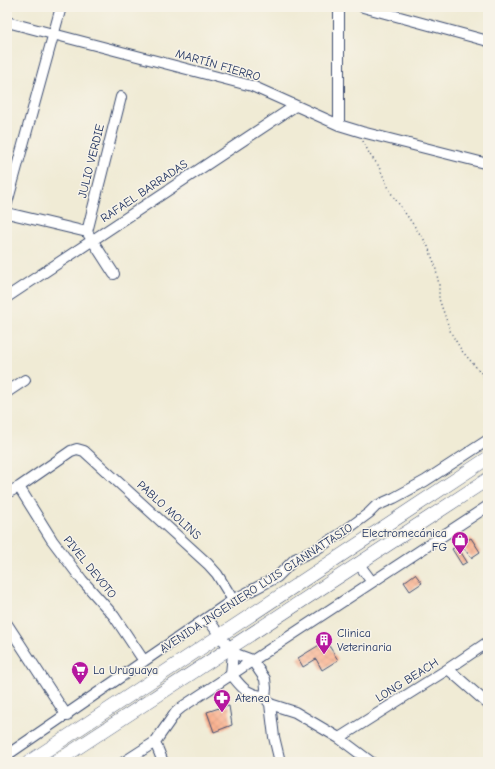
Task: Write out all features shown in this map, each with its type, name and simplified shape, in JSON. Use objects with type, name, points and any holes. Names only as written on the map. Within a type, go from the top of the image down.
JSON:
[{"type":"main road","name":"AVENIDA INGENIERO LUIS GIANNATTASIO","points":[[29,762],[488,458]]},
{"type":"main road","points":[[56,762],[231,651],[358,562],[488,479]]},
{"type":"street","points":[[7,203],[61,7]]},
{"type":"street","points":[[339,7],[339,124]]},
{"type":"street","points":[[364,7],[488,41]]},
{"type":"street","name":"MARTÍN FIERRO","points":[[7,22],[252,86],[295,106],[362,132],[488,164]]},
{"type":"street","name":"JULIO VERDIE","points":[[87,232],[121,97]]},
{"type":"street","name":"RAFAEL BARRADAS","points":[[7,297],[295,106]]},
{"type":"street","points":[[7,213],[87,232],[114,274]]},
{"type":"street","points":[[7,392],[25,380]]},
{"type":"street","name":"AVENIDA INGENIERO LUIS GIANNATTASIO","points":[[7,755],[67,716],[144,661],[234,600],[277,577],[295,559],[315,550],[342,534],[376,506],[425,481],[488,440]]},
{"type":"street","name":"PABLO MOLINS","points":[[19,487],[71,451],[77,449],[84,451],[208,564],[217,574],[234,600]]},
{"type":"street","points":[[7,493],[19,487]]},
{"type":"street","name":"PIVEL DEVOTO","points":[[19,487],[52,540],[82,580],[114,616],[144,661]]},
{"type":"street","points":[[124,762],[155,742],[176,712],[182,707],[488,506]]},
{"type":"street","points":[[358,562],[372,582]]},
{"type":"street","points":[[207,618],[231,651],[252,660],[266,679],[267,700],[280,762]]},
{"type":"street","points":[[7,624],[67,716]]},
{"type":"street","name":"LONG BEACH","points":[[339,738],[488,642]]},
{"type":"street","points":[[231,651],[231,674],[242,689],[295,712],[339,738],[371,762]]},
{"type":"street","points":[[448,669],[488,704]]},
{"type":"street","points":[[155,742],[163,762]]},
{"type":"path","points":[[362,132],[363,142],[370,155],[378,165],[392,193],[428,244],[435,265],[439,285],[439,299],[451,333],[462,351],[483,375],[488,384]]},
{"type":"building","points":[[471,538],[480,552],[471,558],[461,544]]},
{"type":"building","name":"Electromecánica FG","points":[[457,546],[467,562],[462,565],[452,549]]},
{"type":"building","points":[[415,574],[422,583],[410,591],[404,582]]},
{"type":"building","name":"Clinica Veterinaria","points":[[326,641],[338,660],[322,670],[316,659],[303,667],[298,658]]},
{"type":"building","points":[[229,706],[232,725],[214,732],[207,712]]},
{"type":"place","name":"Electromecánica FG","points":[[460,555]]},
{"type":"place","name":"Clinica Veterinaria","points":[[324,655]]},
{"type":"place","name":"La Uruguaya","points":[[80,685]]},
{"type":"place","name":"Atenea","points":[[222,713]]}]
